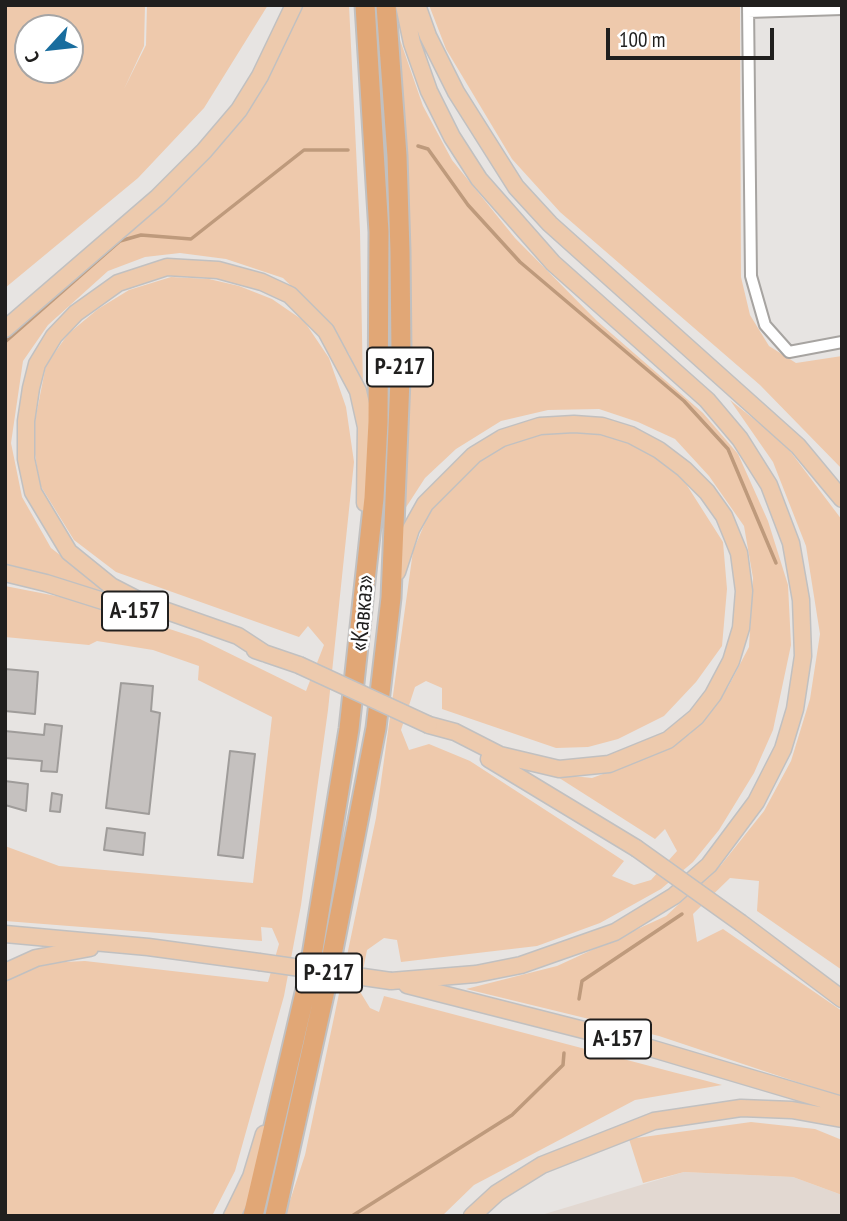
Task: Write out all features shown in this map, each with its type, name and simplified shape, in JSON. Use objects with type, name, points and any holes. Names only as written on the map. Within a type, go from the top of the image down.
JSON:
[{"type":"highway","name":"«Кавказ»","points":[[253,1216],[308,980],[347,742],[378,435],[380,313],[374,132],[365,5]]},
{"type":"highway","name":"«Кавказ»","points":[[275,1216],[324,995],[376,728],[391,598],[401,355],[397,156],[386,5]]},
{"type":"main road","points":[[5,329],[158,197],[204,151],[239,110],[260,76],[294,5]]},
{"type":"main road","points":[[391,981],[476,974],[522,965],[615,932],[674,897],[709,865],[757,802],[783,749],[795,709],[803,656],[802,600],[791,542],[761,474],[740,439],[707,400],[553,264],[479,179],[452,137],[429,91],[412,43],[404,5]]},
{"type":"main road","points":[[417,5],[428,36],[456,92],[516,187],[550,224],[798,446],[842,499]]},
{"type":"main road","points":[[264,653],[238,636],[144,603],[111,586],[69,552],[48,521],[33,492],[26,459],[26,421],[37,364],[54,336],[76,313],[118,283],[167,267],[218,270],[262,282],[290,295],[326,331],[358,391],[366,427],[367,552]]},
{"type":"main road","points":[[391,598],[411,529],[425,504],[474,455],[502,438],[540,426],[602,426],[631,435],[659,450],[707,492],[724,516],[739,553],[744,591],[741,628],[731,661],[713,695],[696,717],[668,740],[609,764],[559,769],[500,755],[455,732],[429,725]]},
{"type":"main road","name":"А-157","points":[[5,573],[46,583],[299,665],[429,725],[514,772],[636,848],[842,999]]},
{"type":"main road","name":"А-157","points":[[5,934],[115,944],[391,981],[623,1040],[842,1105]]},
{"type":"main road","points":[[5,972],[36,958],[115,944]]},
{"type":"main road","points":[[232,1216],[251,1177],[293,1041]]},
{"type":"main road","points":[[472,1216],[497,1194],[542,1165],[654,1121],[741,1108],[792,1110],[842,1119]]},
{"type":"street","points":[[842,9],[748,9],[751,276],[765,325],[789,352],[842,342]]},
{"type":"shaded area","points":[[5,5],[145,5],[144,46],[124,89],[146,45],[147,5],[268,5],[204,108],[138,178],[5,288]]},
{"type":"shaded area","points":[[301,5],[349,5],[360,231],[363,387],[349,354],[322,316],[283,278],[226,259],[180,253],[145,257],[108,271],[48,325],[23,361],[11,443],[22,497],[51,548],[101,587],[100,592],[5,569],[5,335],[253,102]]},
{"type":"shaded area","points":[[429,5],[740,5],[741,277],[750,315],[769,346],[796,363],[842,356],[842,469],[760,385],[560,212],[512,159],[446,49]]},
{"type":"shaded area","points":[[398,34],[423,106],[452,160],[515,238],[597,321],[703,413],[738,454],[768,521],[788,585],[791,645],[773,730],[754,773],[719,830],[693,862],[661,889],[600,923],[537,946],[401,962],[397,940],[384,938],[367,950],[359,990],[370,1008],[379,1012],[384,996],[722,1085],[635,1100],[474,1185],[442,1216],[285,1216],[305,1155],[376,818],[413,551],[430,511],[463,468],[500,443],[547,430],[596,430],[642,448],[681,476],[723,542],[727,589],[722,646],[696,682],[664,716],[618,739],[588,747],[556,748],[442,709],[442,688],[426,681],[415,687],[401,730],[409,750],[429,744],[470,761],[624,861],[612,876],[634,885],[651,880],[677,851],[665,829],[655,839],[553,774],[592,778],[636,762],[690,734],[728,687],[749,647],[753,578],[744,526],[709,476],[675,439],[638,422],[599,409],[548,410],[501,421],[456,449],[425,478],[403,512],[407,237]]},
{"type":"shaded area","points":[[171,277],[209,279],[239,286],[272,299],[304,321],[329,358],[346,407],[354,462],[328,710],[301,905],[284,996],[235,1171],[213,1214],[5,1216],[5,981],[44,963],[85,961],[268,982],[279,944],[272,928],[261,927],[262,941],[5,921],[5,846],[59,866],[253,883],[272,717],[198,680],[199,666],[153,650],[97,641],[89,645],[5,637],[5,586],[87,602],[200,639],[306,691],[324,645],[308,626],[299,637],[116,572],[74,540],[40,485],[32,436],[46,365],[68,334],[98,309],[129,290]]},
{"type":"shaded area","points":[[730,400],[784,443],[842,520],[842,970],[757,911],[759,881],[730,878],[693,914],[697,942],[723,929],[842,1011],[842,1097],[659,1036],[466,989],[557,966],[666,916],[721,865],[764,811],[791,761],[810,699],[820,634],[806,546],[773,462]]},
{"type":"shaded area","points":[[751,1122],[815,1129],[842,1140],[842,1195],[793,1177],[684,1172],[643,1183],[629,1139]]},
{"type":"shaded area","points":[[684,1172],[793,1177],[842,1195],[842,1216],[538,1216]]},
{"type":"building","points":[[5,669],[38,672],[35,714],[5,711]]},
{"type":"building","points":[[121,683],[153,686],[151,711],[160,713],[149,814],[106,808]]},
{"type":"building","points":[[45,724],[62,726],[57,772],[41,771],[42,761],[5,758],[5,731],[44,735]]},
{"type":"building","points":[[230,751],[255,754],[243,858],[218,855]]},
{"type":"building","points":[[5,781],[28,784],[26,811],[5,805]]},
{"type":"building","points":[[52,793],[62,795],[60,812],[50,811]]},
{"type":"building","points":[[107,828],[145,833],[143,855],[104,850]]},
{"type":"waterway","points":[[418,146],[428,149],[468,205],[520,262],[684,401],[728,449],[776,563]]},
{"type":"waterway","points":[[5,342],[120,241],[141,235],[191,239],[304,150],[348,150]]},
{"type":"waterway","points":[[579,999],[582,981],[682,914]]},
{"type":"waterway","points":[[352,1216],[512,1115],[563,1065],[564,1053]]}]
